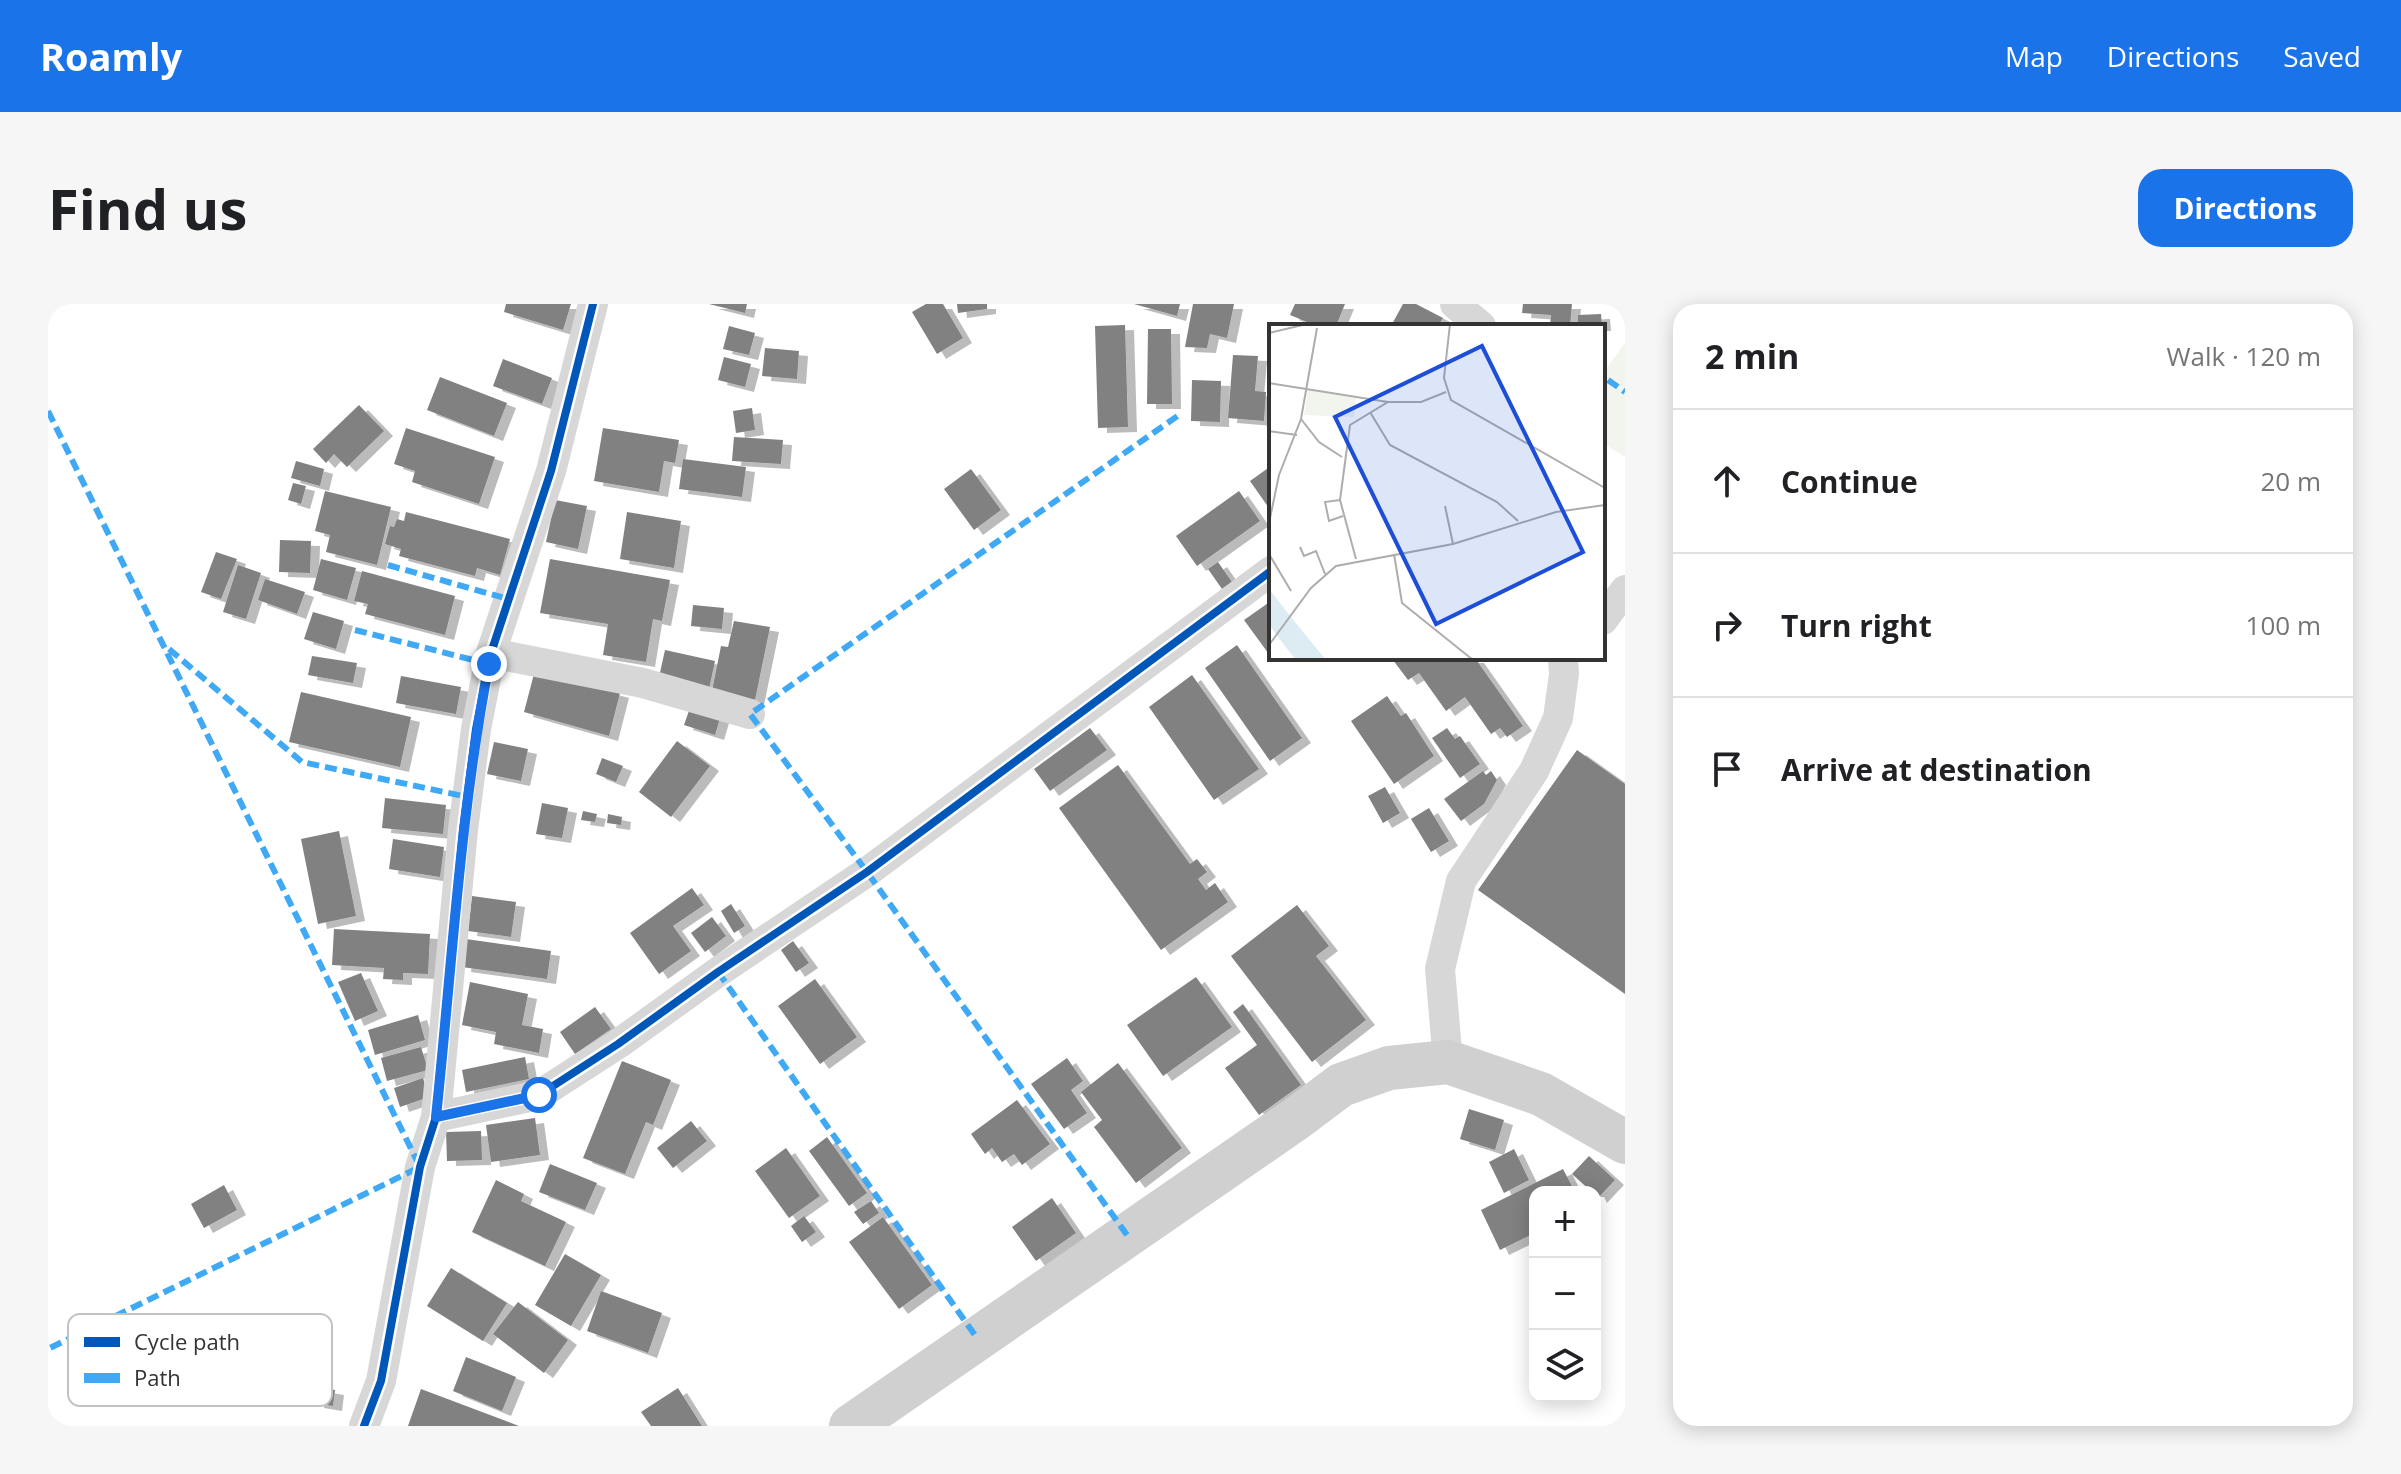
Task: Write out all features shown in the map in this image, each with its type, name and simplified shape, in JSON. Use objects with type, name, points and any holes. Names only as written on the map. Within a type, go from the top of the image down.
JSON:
[{"type":"street","points":[[364,1426],[381,1381],[420,1167],[436,1117],[463,830],[476,729],[491,653],[551,471],[593,304]]},
{"type":"street","points":[[1455,304],[1479,324]]},
{"type":"street","points":[[436,1117],[539,1095],[618,1044],[718,972],[867,872],[1269,572]]},
{"type":"street","points":[[1605,617],[1625,590]]},
{"type":"street","points":[[491,653],[643,683],[750,714]]},
{"type":"street","points":[[1448,1062],[1440,969],[1461,881],[1534,771],[1558,718],[1568,663]]},
{"type":"street","points":[[851,1426],[1341,1085],[1389,1068],[1448,1062],[1541,1094],[1625,1142]]},
{"type":"shaded area","points":[[1625,343],[1625,457],[1605,444],[1605,370]]},
{"type":"building","points":[[506,304],[571,304],[563,330],[504,312]]},
{"type":"building","points":[[709,304],[747,304],[745,313]]},
{"type":"building","points":[[926,304],[943,304],[963,338],[937,354],[912,312]]},
{"type":"building","points":[[957,304],[987,304],[987,309],[958,313]]},
{"type":"building","points":[[1134,304],[1180,304],[1177,316]]},
{"type":"building","points":[[1193,304],[1234,304],[1227,338],[1210,334],[1207,348],[1185,347]]},
{"type":"building","points":[[1295,304],[1345,304],[1337,324],[1312,324],[1290,315]]},
{"type":"building","points":[[1403,304],[1416,304],[1443,318],[1439,324],[1392,324]]},
{"type":"building","points":[[1523,304],[1572,304],[1570,324],[1550,324],[1551,315],[1522,313]]},
{"type":"building","points":[[1601,314],[1602,324],[1578,324],[1578,315]]},
{"type":"building","points":[[1125,325],[1128,427],[1098,428],[1095,326]]},
{"type":"building","points":[[729,326],[755,333],[749,355],[723,349]]},
{"type":"building","points":[[1148,329],[1171,329],[1172,404],[1147,404]]},
{"type":"building","points":[[765,348],[799,351],[797,379],[762,376]]},
{"type":"building","points":[[1233,355],[1258,356],[1255,391],[1266,392],[1264,421],[1228,418]]},
{"type":"building","points":[[724,357],[751,364],[745,387],[718,380]]},
{"type":"building","points":[[503,359],[552,378],[542,404],[493,386]]},
{"type":"building","points":[[440,377],[507,403],[494,436],[427,410]]},
{"type":"building","points":[[1192,380],[1221,381],[1220,422],[1191,421]]},
{"type":"building","points":[[359,405],[384,431],[347,467],[334,454],[326,463],[313,449]]},
{"type":"building","points":[[752,408],[755,430],[736,433],[733,411]]},
{"type":"building","points":[[406,428],[495,457],[479,504],[412,482],[415,471],[394,464]]},
{"type":"building","points":[[603,428],[679,440],[675,463],[664,461],[659,492],[594,481]]},
{"type":"building","points":[[734,437],[783,440],[781,464],[732,461]]},
{"type":"building","points":[[683,459],[746,467],[742,497],[679,489]]},
{"type":"building","points":[[296,461],[324,469],[320,486],[291,478]]},
{"type":"building","points":[[1269,467],[1269,508],[1250,481]]},
{"type":"building","points":[[971,469],[1001,510],[974,530],[944,489]]},
{"type":"building","points":[[293,483],[306,486],[301,504],[288,500]]},
{"type":"building","points":[[325,491],[391,507],[377,565],[326,552],[330,535],[315,531]]},
{"type":"building","points":[[1239,491],[1260,521],[1197,566],[1176,536]]},
{"type":"building","points":[[555,500],[587,506],[578,549],[546,542]]},
{"type":"building","points":[[406,512],[510,539],[500,575],[477,568],[475,576],[399,556],[401,549],[385,544],[390,526],[394,527],[397,519],[404,521]]},
{"type":"building","points":[[627,512],[681,521],[674,568],[620,559]]},
{"type":"building","points":[[280,540],[311,541],[310,573],[279,572]]},
{"type":"building","points":[[216,552],[237,559],[221,599],[201,592]]},
{"type":"building","points":[[321,559],[356,568],[347,600],[313,590]]},
{"type":"building","points":[[550,559],[670,580],[662,621],[653,619],[646,662],[603,655],[608,624],[540,613]]},
{"type":"building","points":[[1218,562],[1232,582],[1222,589],[1208,569]]},
{"type":"building","points":[[238,565],[261,573],[246,619],[223,612]]},
{"type":"building","points":[[362,571],[455,596],[445,635],[365,614],[368,604],[354,601]]},
{"type":"building","points":[[265,579],[305,592],[297,614],[258,600]]},
{"type":"building","points":[[1269,602],[1269,654],[1244,620]]},
{"type":"building","points":[[693,605],[724,608],[722,629],[691,626]]},
{"type":"building","points":[[313,612],[344,621],[336,649],[304,639]]},
{"type":"building","points":[[734,621],[770,627],[755,700],[712,691],[721,646],[728,647]]},
{"type":"building","points":[[1237,645],[1302,738],[1270,761],[1205,668]]},
{"type":"building","points":[[665,650],[715,661],[709,689],[659,677]]},
{"type":"building","points":[[312,656],[357,663],[353,683],[308,675]]},
{"type":"building","points":[[1393,660],[1476,660],[1523,726],[1507,737],[1500,728],[1491,734],[1465,697],[1446,711],[1419,673],[1408,680]]},
{"type":"building","points":[[535,670],[620,693],[609,736],[524,712]]},
{"type":"building","points":[[1192,675],[1259,769],[1214,800],[1149,707]]},
{"type":"building","points":[[401,676],[461,687],[456,714],[396,703]]},
{"type":"building","points":[[301,692],[411,717],[400,767],[289,742]]},
{"type":"building","points":[[1387,696],[1401,716],[1406,713],[1434,756],[1394,784],[1351,721]]},
{"type":"building","points":[[691,705],[721,715],[715,735],[684,725]]},
{"type":"building","points":[[1090,728],[1107,750],[1050,791],[1034,769]]},
{"type":"building","points":[[1447,728],[1455,739],[1460,736],[1480,764],[1460,778],[1432,738]]},
{"type":"building","points":[[677,741],[710,766],[671,817],[639,792]]},
{"type":"building","points":[[494,742],[528,749],[521,781],[487,774]]},
{"type":"building","points":[[1577,750],[1625,784],[1625,994],[1478,890]]},
{"type":"building","points":[[602,758],[623,766],[616,782],[596,774]]},
{"type":"building","points":[[1118,765],[1190,864],[1197,859],[1207,872],[1198,879],[1206,890],[1215,883],[1228,902],[1161,950],[1059,808]]},
{"type":"building","points":[[1483,771],[1486,775],[1491,771],[1497,780],[1484,804],[1461,821],[1444,799]]},
{"type":"building","points":[[1385,787],[1400,813],[1383,823],[1368,796]]},
{"type":"building","points":[[385,798],[446,805],[443,834],[382,828]]},
{"type":"building","points":[[542,803],[568,808],[562,838],[536,834]]},
{"type":"building","points":[[1429,808],[1449,841],[1431,852],[1411,819]]},
{"type":"building","points":[[583,811],[597,814],[595,822],[581,820]]},
{"type":"building","points":[[608,814],[622,817],[621,825],[607,823]]},
{"type":"building","points":[[339,831],[356,916],[318,924],[301,839]]},
{"type":"building","points":[[393,839],[444,847],[440,877],[389,869]]},
{"type":"building","points":[[692,888],[704,905],[673,926],[691,951],[659,974],[630,933]]},
{"type":"building","points":[[472,896],[516,902],[511,937],[468,931]]},
{"type":"building","points":[[731,904],[745,926],[734,933],[721,911]]},
{"type":"building","points":[[1297,905],[1329,946],[1316,956],[1366,1020],[1312,1062],[1231,956]]},
{"type":"building","points":[[712,917],[726,936],[705,952],[691,933]]},
{"type":"building","points":[[334,929],[430,934],[428,974],[403,973],[403,980],[383,979],[384,968],[332,965]]},
{"type":"building","points":[[466,939],[551,951],[547,979],[462,967]]},
{"type":"building","points":[[793,941],[809,963],[796,972],[781,950]]},
{"type":"building","points":[[361,973],[378,1011],[355,1021],[338,982]]},
{"type":"building","points":[[1196,977],[1232,1027],[1163,1076],[1127,1025]]},
{"type":"building","points":[[815,979],[857,1037],[820,1064],[778,1006]]},
{"type":"building","points":[[470,982],[528,994],[522,1025],[543,1029],[539,1053],[494,1044],[496,1032],[462,1025]]},
{"type":"building","points":[[1243,1004],[1301,1085],[1259,1115],[1225,1068],[1257,1045],[1233,1012]]},
{"type":"building","points":[[595,1007],[611,1029],[575,1054],[560,1032]]},
{"type":"building","points":[[418,1015],[425,1040],[375,1055],[368,1030]]},
{"type":"building","points":[[421,1047],[428,1070],[387,1081],[381,1058]]},
{"type":"building","points":[[525,1057],[529,1079],[466,1092],[462,1070]]},
{"type":"building","points":[[1067,1058],[1083,1081],[1071,1090],[1087,1113],[1064,1129],[1031,1084]]},
{"type":"building","points":[[622,1061],[671,1080],[653,1125],[646,1122],[625,1174],[583,1158]]},
{"type":"building","points":[[1118,1063],[1182,1148],[1136,1183],[1094,1127],[1102,1120],[1081,1092]]},
{"type":"building","points":[[423,1078],[429,1097],[400,1107],[394,1088]]},
{"type":"building","points":[[1017,1100],[1050,1144],[1022,1165],[1014,1154],[1002,1162],[992,1148],[985,1154],[971,1134]]},
{"type":"building","points":[[1469,1109],[1504,1120],[1495,1150],[1460,1139]]},
{"type":"building","points":[[535,1118],[540,1155],[491,1162],[486,1125]]},
{"type":"building","points":[[691,1121],[707,1141],[673,1168],[657,1148]]},
{"type":"building","points":[[481,1131],[482,1160],[447,1161],[446,1132]]},
{"type":"building","points":[[827,1137],[867,1193],[849,1206],[809,1151]]},
{"type":"building","points":[[786,1148],[820,1196],[789,1218],[755,1171]]},
{"type":"building","points":[[1514,1149],[1529,1180],[1504,1193],[1489,1162]]},
{"type":"building","points":[[1589,1156],[1615,1180],[1601,1195],[1601,1186],[1585,1186],[1572,1174]]},
{"type":"building","points":[[550,1164],[597,1183],[585,1210],[539,1192]]},
{"type":"building","points":[[1563,1169],[1572,1186],[1529,1186]]},
{"type":"building","points":[[496,1180],[524,1194],[521,1201],[566,1222],[545,1266],[472,1232]]},
{"type":"building","points":[[224,1185],[237,1210],[204,1228],[191,1204]]},
{"type":"building","points":[[1529,1186],[1529,1236],[1500,1250],[1481,1210]]},
{"type":"building","points":[[1052,1198],[1076,1233],[1036,1261],[1012,1227]]},
{"type":"building","points":[[871,1201],[879,1213],[863,1224],[854,1212]]},
{"type":"building","points":[[804,1216],[816,1232],[802,1242],[791,1226]]},
{"type":"building","points":[[883,1217],[932,1285],[899,1309],[849,1242]]},
{"type":"building","points":[[565,1254],[601,1275],[571,1326],[535,1305]]},
{"type":"building","points":[[451,1268],[507,1303],[483,1341],[427,1306]]},
{"type":"building","points":[[601,1291],[662,1313],[648,1353],[587,1331]]},
{"type":"building","points":[[518,1302],[568,1340],[544,1373],[493,1334]]},
{"type":"building","points":[[466,1357],[516,1377],[502,1411],[453,1391]]},
{"type":"building","points":[[678,1388],[702,1426],[651,1426],[641,1412]]},
{"type":"building","points":[[421,1389],[519,1426],[408,1426]]},
{"type":"marked path","points":[[1608,380],[1625,392]]},
{"type":"marked path","points":[[48,411],[420,1167],[120,1314]]},
{"type":"marked path","points":[[1127,1235],[750,714],[1179,415]]},
{"type":"marked path","points":[[388,565],[508,599]]},
{"type":"marked path","points":[[355,630],[489,664]]},
{"type":"marked path","points":[[169,649],[302,762],[468,797]]},
{"type":"marked path","points":[[718,972],[977,1338]]},
{"type":"marked path","points":[[48,1349],[68,1339]]},
{"type":"cycle path","points":[[364,1426],[381,1381],[420,1167],[436,1117],[463,830],[476,729],[491,653],[551,471],[593,304]]},
{"type":"cycle path","points":[[436,1117],[539,1095],[618,1044],[718,972],[867,872],[1269,572]]},
{"type":"route","points":[[489,664],[476,729],[463,830],[436,1117],[539,1095]]}]
